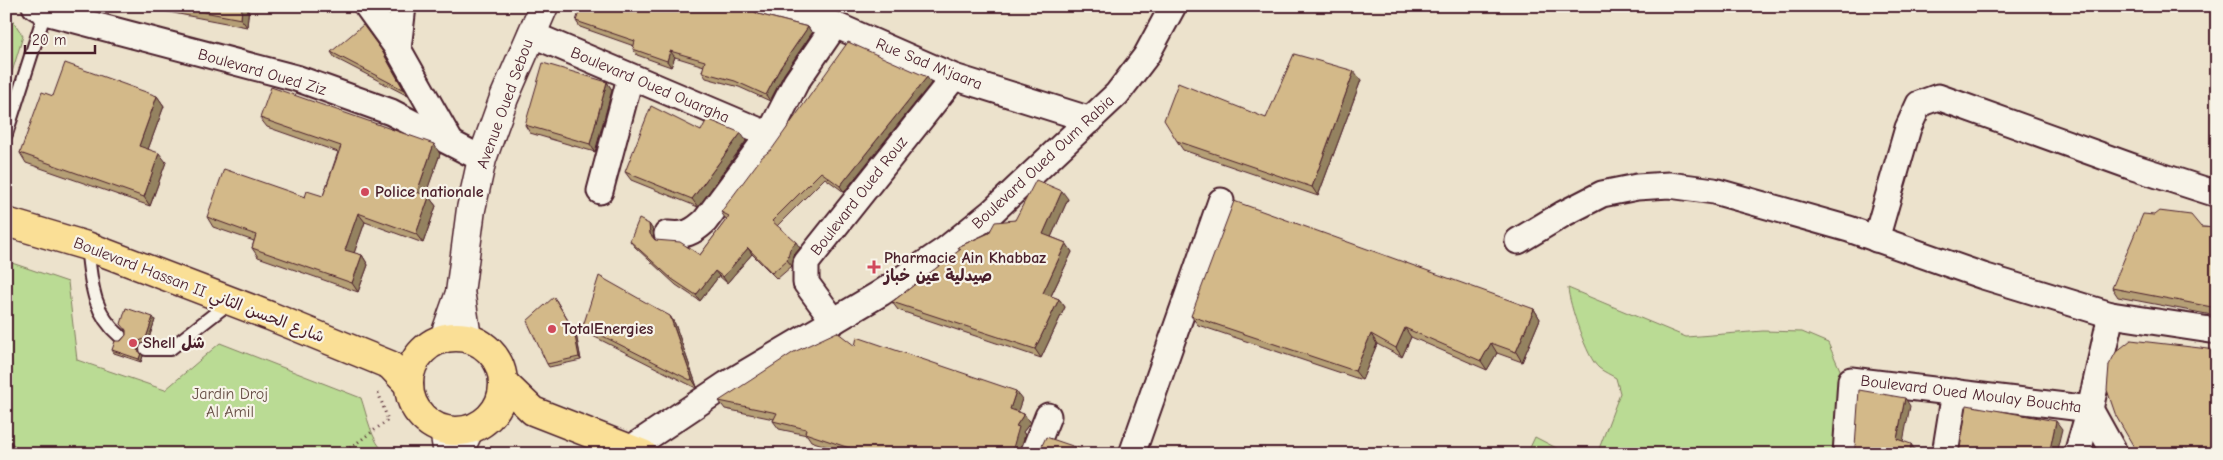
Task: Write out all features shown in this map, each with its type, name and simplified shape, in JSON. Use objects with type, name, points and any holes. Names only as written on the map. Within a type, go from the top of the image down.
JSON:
[{"type":"main road","name":"Boulevard Hassan II شارع الحسن الثاني","points":[[6,222],[87,246],[398,367]]},
{"type":"main road","points":[[461,437],[500,402],[504,383],[499,363],[486,347],[456,338],[423,350],[398,367],[411,399],[419,413],[430,423],[461,437],[533,411]]},
{"type":"main road","points":[[504,383],[533,411],[637,451]]},
{"type":"street","points":[[367,6],[398,49],[450,141]]},
{"type":"street","points":[[398,49],[403,6]]},
{"type":"street","name":"Avenue Oued Sebou","points":[[456,338],[470,208],[482,159],[531,34],[544,6]]},
{"type":"street","name":"Rue Sad M'jaara","points":[[767,6],[835,25],[954,77],[1091,120]]},
{"type":"street","name":"Boulevard Oued Oum Rabia","points":[[637,451],[727,384],[834,321],[946,250],[992,212],[1117,94],[1146,56],[1173,6]]},
{"type":"street","name":"Boulevard Oued Ziz","points":[[40,9],[296,78],[391,112],[482,159]]},
{"type":"street","points":[[667,234],[681,236],[692,233],[705,221],[769,135],[796,82],[835,25]]},
{"type":"street","name":"Boulevard Oued Ouargha","points":[[531,34],[630,78],[769,135]]},
{"type":"street","name":"Boulevard Oued Rouz","points":[[834,321],[806,283],[806,263],[954,77]]},
{"type":"street","points":[[600,191],[630,78]]},
{"type":"street","points":[[1876,239],[1908,128],[1919,104],[1938,97],[2134,167],[2217,194]]},
{"type":"street","points":[[1518,241],[1563,214],[1602,194],[1637,187],[1669,185],[1714,191],[1876,239],[1983,276],[2112,315],[2217,332]]},
{"type":"street","points":[[1132,454],[1221,201]]},
{"type":"street","points":[[2077,454],[2090,409],[2112,315]]},
{"type":"street","name":"Boulevard Oued Moulay Bouchta","points":[[1846,454],[1851,380],[2090,409]]},
{"type":"street","points":[[1945,454],[1954,392]]},
{"type":"street","points":[[2090,409],[2116,454]]},
{"type":"street","points":[[1033,454],[1048,416]]},
{"type":"lane","points":[[6,134],[40,9]]},
{"type":"lane","points":[[87,246],[93,290],[99,308],[106,325],[120,336]]},
{"type":"lane","points":[[146,349],[170,349],[230,302]]},
{"type":"path","points":[[342,454],[388,420],[374,375],[398,367]]},
{"type":"green space","points":[[6,10],[23,36],[6,92]]},
{"type":"green space","name":"Jardin Droj Al Amil","points":[[6,261],[68,282],[77,360],[165,390],[220,343],[361,398],[373,435],[386,454],[14,454],[16,446],[6,443]]},
{"type":"green space","points":[[1568,288],[1686,337],[1763,331],[1802,332],[1828,343],[1841,372],[1841,397],[1834,454],[1597,454],[1620,393],[1616,378],[1599,368],[1589,354],[1575,318]]},
{"type":"green space","points":[[1535,437],[1568,454],[1527,454]]},
{"type":"building","points":[[172,6],[242,6],[241,19]]},
{"type":"building","points":[[581,6],[751,6],[752,10],[758,14],[808,27],[780,68],[766,95],[735,81],[702,72],[705,61],[670,51],[667,61],[633,49],[635,41],[576,21]]},
{"type":"building","points":[[363,25],[382,51],[404,90],[331,52]]},
{"type":"building","points":[[848,42],[927,77],[840,186],[821,172],[772,221],[796,242],[790,249],[787,260],[772,273],[748,248],[723,277],[715,271],[696,295],[672,279],[630,241],[639,219],[649,224],[650,234],[655,240],[680,242],[700,255],[729,216],[721,212],[762,157],[772,149]]},
{"type":"building","points":[[1294,54],[1354,71],[1312,187],[1177,141],[1164,120],[1178,83],[1266,118]]},
{"type":"building","points":[[65,63],[157,96],[139,146],[159,153],[144,197],[20,153],[42,92],[53,96]]},
{"type":"building","points":[[543,63],[607,82],[590,144],[525,125]]},
{"type":"building","name":"Police nationale","points":[[271,87],[434,144],[417,192],[429,197],[416,234],[358,213],[345,250],[362,255],[352,283],[252,248],[256,235],[207,217],[224,169],[305,197],[307,191],[323,196],[341,146],[260,118]]},
{"type":"building","points":[[651,106],[701,131],[707,119],[741,133],[692,199],[625,172]]},
{"type":"building","points":[[1036,180],[1062,191],[1043,234],[1066,243],[1043,293],[1059,299],[1035,349],[892,302],[961,249],[958,247],[989,233],[995,222],[1015,220]]},
{"type":"building","points":[[1234,201],[1534,309],[1516,352],[1491,343],[1481,361],[1405,328],[1396,348],[1371,334],[1355,371],[1191,316]]},
{"type":"building","points":[[2159,211],[2191,215],[2201,227],[2217,228],[2217,308],[2112,288],[2143,214],[2154,215]]},
{"type":"building","points":[[599,276],[670,316],[692,379],[690,380],[583,326]]},
{"type":"building","name":"TotalEnergies","points":[[554,297],[574,331],[579,357],[547,364],[527,321]]},
{"type":"building","name":"Shell شل","points":[[126,308],[153,317],[146,338],[137,342],[137,350],[141,353],[139,359],[112,350],[115,341],[121,341],[126,335],[126,330],[121,324]]},
{"type":"building","points":[[837,332],[855,346],[857,337],[1016,391],[1010,409],[1024,414],[1016,426],[1019,427],[1013,448],[1016,454],[867,454],[805,433],[806,429],[773,421],[777,413],[719,401],[794,352]]},
{"type":"building","points":[[2131,340],[2217,350],[2217,454],[2192,454],[2187,448],[2178,454],[2138,454],[2116,416],[2107,390],[2109,365],[2116,352]]},
{"type":"building","points":[[1859,390],[1905,398],[1897,439],[1911,444],[1910,454],[1851,454],[1855,447]]},
{"type":"building","points":[[1967,405],[2056,421],[2049,454],[1959,454]]},
{"type":"building","points":[[1046,437],[1096,454],[1038,454]]},
{"type":"building","points":[[6,439],[10,440],[6,448]]},
{"type":"place","name":"Police nationale","points":[[365,192]]},
{"type":"place","name":"Pharmacie Ain Khabbaz صيدلية عين خباز","points":[[874,267]]},
{"type":"place","name":"TotalEnergies","points":[[552,329]]},
{"type":"place","name":"Shell شل","points":[[133,343]]}]
